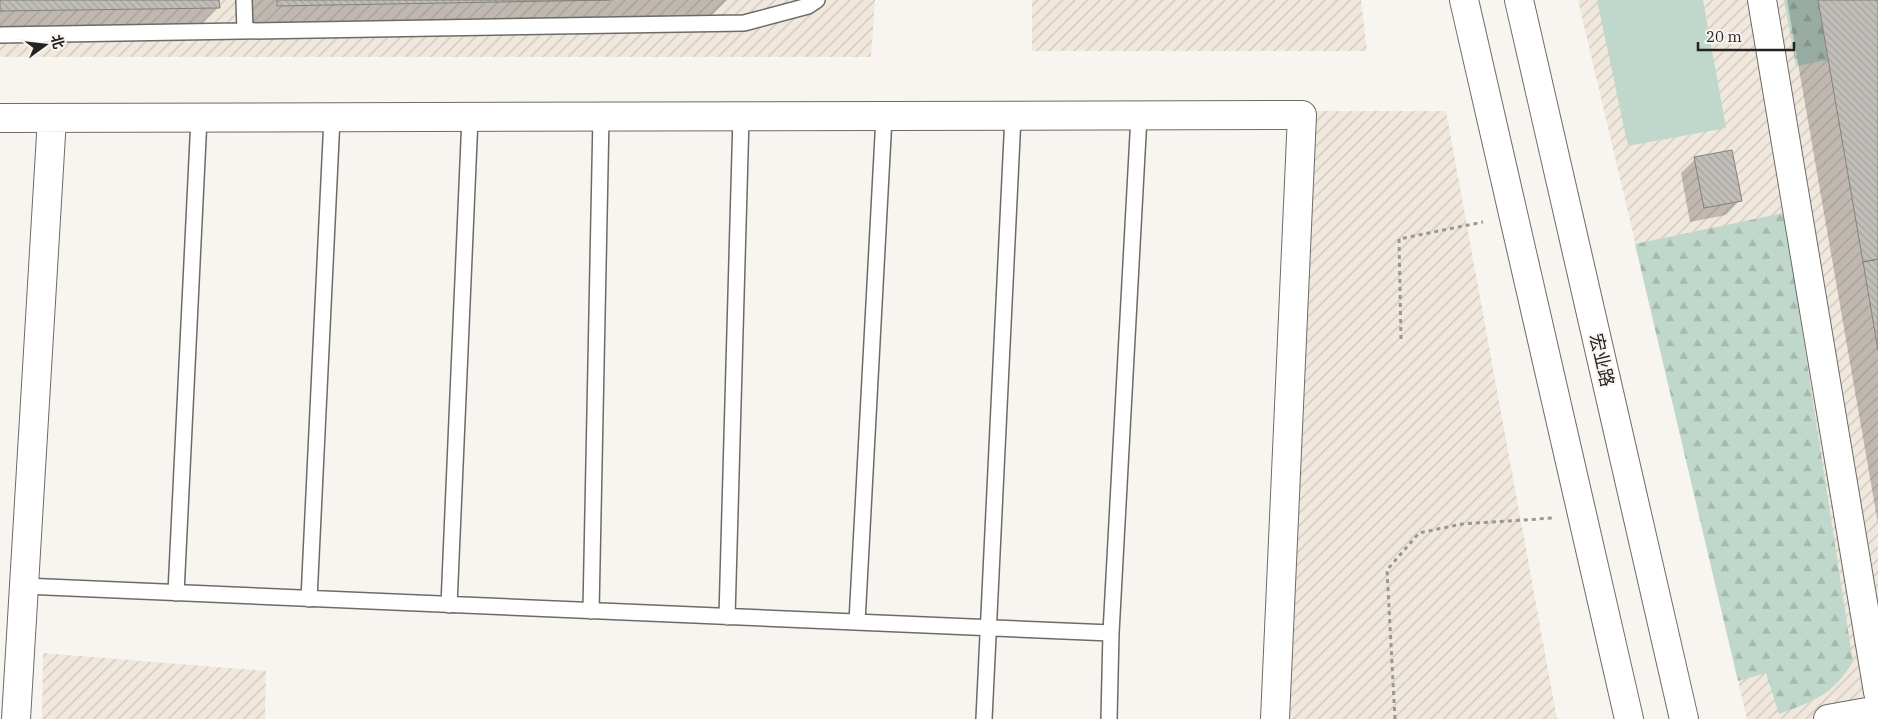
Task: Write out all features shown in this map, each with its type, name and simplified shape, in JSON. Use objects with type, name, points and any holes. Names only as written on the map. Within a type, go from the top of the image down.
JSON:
[{"type":"street","points":[[1464,0],[1628,719]]},
{"type":"street","name":"宏业路","points":[[1519,0],[1684,719]]},
{"type":"street","points":[[1762,0],[1878,692]]},
{"type":"street","points":[[0,118],[1302,115],[1275,719]]},
{"type":"street","points":[[16,719],[52,118]]},
{"type":"street","points":[[1828,719],[1878,710]]},
{"type":"lane","points":[[244,0],[245,31]]},
{"type":"lane","points":[[0,36],[744,23],[808,6],[817,0]]},
{"type":"lane","points":[[984,719],[1013,116]]},
{"type":"lane","points":[[1109,719],[1111,633],[1139,116]]},
{"type":"lane","points":[[449,604],[470,117]]},
{"type":"lane","points":[[591,611],[601,117]]},
{"type":"lane","points":[[727,617],[741,117]]},
{"type":"lane","points":[[857,622],[884,117]]},
{"type":"lane","points":[[176,593],[199,118]]},
{"type":"lane","points":[[309,599],[332,118]]},
{"type":"lane","points":[[24,586],[1111,633]]},
{"type":"path","points":[[1401,338],[1399,239],[1514,216]]},
{"type":"path","points":[[1395,719],[1387,570],[1419,533],[1462,524],[1562,517],[1589,545]]},
{"type":"shaded area","points":[[0,0],[875,0],[871,57],[0,57]]},
{"type":"shaded area","points":[[1032,0],[1361,0],[1367,51],[1032,51]]},
{"type":"shaded area","points":[[1578,0],[1878,0],[1878,719],[1747,719]]},
{"type":"shaded area","points":[[1314,111],[1446,111],[1557,719],[1280,719]]},
{"type":"shaded area","points":[[43,653],[266,671],[265,719],[42,719]]},
{"type":"green space","points":[[1597,0],[1703,0],[1726,128],[1628,146]]},
{"type":"green space","points":[[1784,0],[1818,0],[1828,60],[1796,66]]},
{"type":"green space","points":[[1784,213],[1853,662],[1830,690],[1822,696],[1779,714],[1766,673],[1738,681],[1635,244]]},
{"type":"building","points":[[0,0],[219,0],[220,8],[0,11]]},
{"type":"building","points":[[277,0],[610,0],[277,6]]},
{"type":"building","points":[[1818,0],[1878,0],[1878,259],[1863,262]]},
{"type":"building","points":[[1732,150],[1742,201],[1704,208],[1694,157]]},
{"type":"building","points":[[1878,259],[1878,350],[1863,262]]}]
